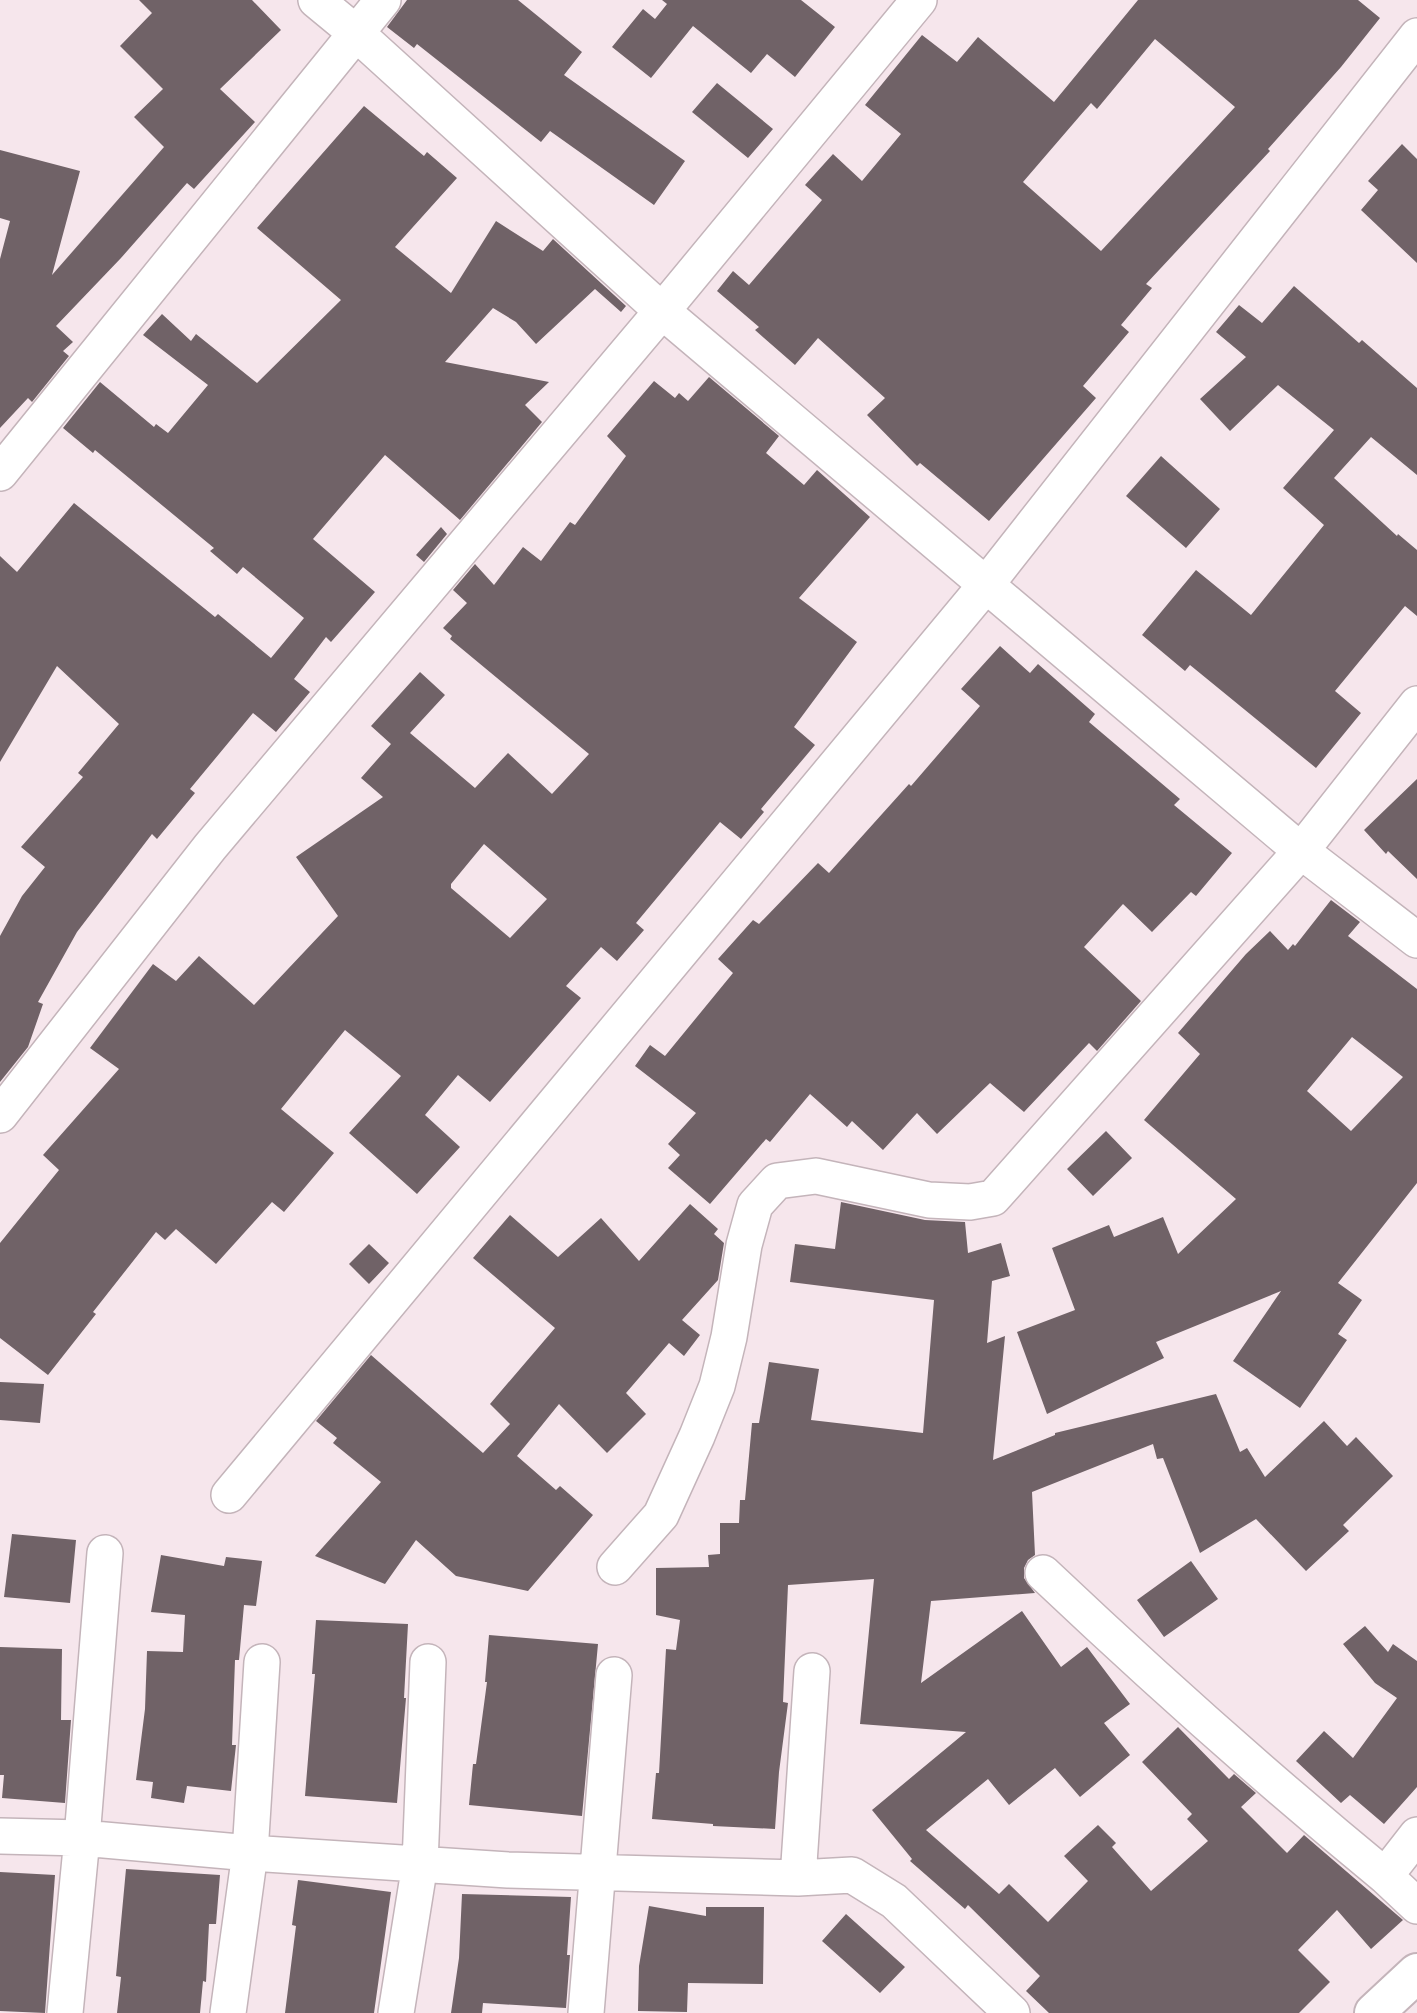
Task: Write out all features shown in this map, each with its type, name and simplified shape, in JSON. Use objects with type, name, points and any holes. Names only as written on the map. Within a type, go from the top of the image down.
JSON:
[{"type":"main road","points":[[1374,2013],[1417,1973]]},
{"type":"street","points":[[316,0],[356,33],[662,311],[1301,851],[1417,940]]},
{"type":"street","points":[[0,473],[383,0]]},
{"type":"street","points":[[0,1115],[211,848],[919,0]]},
{"type":"street","points":[[229,1495],[985,586],[1417,37]]},
{"type":"street","points":[[615,1567],[661,1515],[697,1436],[717,1386],[729,1338],[744,1245],[755,1205],[777,1181],[816,1176],[929,1200],[970,1202],[993,1198],[1301,851],[1417,704]]},
{"type":"street","points":[[65,2013],[105,1553]]},
{"type":"street","points":[[1043,1573],[1274,1785],[1385,1876],[1417,1906]]},
{"type":"street","points":[[228,2013],[250,1853],[262,1662]]},
{"type":"street","points":[[396,2013],[420,1864],[428,1662]]},
{"type":"street","points":[[799,1878],[812,1671]]},
{"type":"street","points":[[586,2013],[614,1675]]},
{"type":"street","points":[[1385,1876],[1417,1835]]},
{"type":"street","points":[[0,1836],[82,1838],[250,1853],[596,1873],[799,1878],[852,1875],[894,1900],[1012,2013]]},
{"type":"building","points":[[139,0],[252,0],[281,30],[220,89],[255,122],[194,189],[187,183],[56,326],[73,342],[63,351],[69,356],[32,402],[28,398],[0,428],[0,259],[10,221],[0,218],[0,150],[80,171],[52,275],[164,147],[134,117],[163,89],[120,46],[152,13]]},
{"type":"building","points":[[407,0],[518,0],[582,52],[564,75],[685,161],[654,205],[550,131],[541,142],[417,44],[414,48],[387,27]]},
{"type":"building","points":[[662,0],[801,0],[835,27],[795,77],[767,54],[751,73],[693,26],[651,78],[612,47],[643,9],[655,19],[667,4]]},
{"type":"building","points":[[1138,0],[1358,0],[1380,18],[1341,67],[1268,149],[1270,151],[1146,284],[1152,288],[1121,325],[1129,332],[1083,386],[1096,398],[989,521],[920,463],[917,466],[867,415],[885,398],[818,338],[795,365],[755,330],[759,327],[717,291],[733,271],[749,285],[822,200],[805,185],[833,154],[862,181],[901,134],[865,105],[922,35],[957,62],[978,37],[1054,102]],"holes":[[[1155,39],[1235,107],[1101,251],[1023,182],[1091,103],[1097,109]]]},
{"type":"building","points":[[717,83],[773,129],[748,158],[692,112]]},
{"type":"building","points":[[364,106],[424,156],[427,152],[457,178],[395,247],[451,293],[496,221],[543,251],[553,239],[626,306],[621,312],[595,289],[536,344],[516,322],[493,308],[445,362],[549,382],[525,405],[542,422],[460,520],[385,455],[313,539],[375,592],[331,642],[326,637],[294,679],[310,692],[276,732],[253,713],[190,789],[195,793],[157,839],[152,834],[77,932],[38,1002],[43,1004],[28,1047],[0,1082],[0,936],[22,896],[45,867],[21,847],[83,777],[78,773],[119,724],[57,666],[0,762],[0,556],[17,572],[74,503],[215,617],[218,614],[271,658],[304,618],[243,567],[237,574],[210,551],[214,548],[95,450],[93,453],[63,428],[100,382],[154,427],[156,424],[168,433],[208,385],[143,335],[162,314],[191,341],[196,334],[257,383],[341,300],[257,228]]},
{"type":"building","points":[[1402,144],[1417,159],[1417,263],[1361,210],[1378,190],[1368,181]]},
{"type":"building","points":[[1294,286],[1359,343],[1362,340],[1417,388],[1417,475],[1371,437],[1334,478],[1397,536],[1398,534],[1417,550],[1417,616],[1405,606],[1335,691],[1361,713],[1316,768],[1190,665],[1185,671],[1142,635],[1196,570],[1251,615],[1324,525],[1283,488],[1334,430],[1278,385],[1230,431],[1200,399],[1246,357],[1216,332],[1239,305],[1262,323]]},
{"type":"building","points":[[709,377],[779,436],[766,453],[804,485],[817,470],[870,517],[799,598],[857,642],[794,727],[815,745],[761,809],[764,812],[741,839],[720,822],[636,923],[644,930],[617,961],[601,947],[566,986],[581,998],[490,1102],[458,1075],[425,1115],[460,1147],[417,1194],[349,1133],[401,1076],[345,1030],[281,1109],[334,1153],[284,1212],[272,1202],[216,1264],[176,1229],[165,1240],[156,1232],[48,1375],[0,1338],[0,1243],[59,1170],[43,1155],[119,1069],[90,1048],[153,964],[176,981],[199,956],[254,1005],[338,916],[296,857],[383,797],[361,778],[391,744],[371,726],[420,672],[445,695],[410,733],[475,788],[508,753],[552,794],[589,754],[450,639],[452,636],[443,628],[467,603],[453,590],[475,564],[494,585],[523,547],[541,561],[570,522],[575,525],[626,456],[607,436],[654,381],[675,398],[679,393],[688,401]],"holes":[[[484,844],[547,899],[510,938],[451,888],[451,884]]]},
{"type":"building","points":[[1161,456],[1220,509],[1186,548],[1126,496]]},
{"type":"building","points":[[441,527],[447,534],[424,562],[416,555]]},
{"type":"building","points":[[1000,646],[1030,673],[1038,664],[1095,714],[1089,722],[1180,799],[1174,805],[1232,853],[1196,896],[1191,892],[1152,932],[1123,904],[1084,947],[1141,1001],[1097,1051],[1089,1043],[1024,1112],[990,1083],[937,1134],[917,1113],[883,1150],[852,1121],[847,1127],[810,1094],[770,1142],[766,1139],[710,1204],[668,1168],[680,1155],[668,1144],[696,1113],[635,1066],[650,1045],[665,1056],[733,973],[718,959],[753,920],[759,924],[818,863],[829,873],[909,784],[911,786],[980,706],[961,689]]},
{"type":"building","points":[[1417,779],[1417,879],[1388,851],[1386,854],[1364,830]]},
{"type":"building","points":[[1331,900],[1360,922],[1348,936],[1417,989],[1417,1183],[1338,1283],[1362,1300],[1338,1334],[1347,1340],[1300,1408],[1233,1361],[1281,1291],[1156,1342],[1164,1358],[1047,1414],[1017,1332],[1075,1310],[1052,1248],[1109,1225],[1114,1237],[1163,1217],[1178,1254],[1236,1199],[1144,1120],[1200,1054],[1178,1033],[1246,954],[1270,931],[1288,950],[1293,944],[1295,946]],"holes":[[[1352,1037],[1403,1077],[1351,1131],[1307,1091]]]},
{"type":"building","points":[[1106,1131],[1132,1158],[1093,1196],[1067,1169]]},
{"type":"building","points":[[841,1202],[925,1220],[965,1222],[968,1253],[1001,1243],[1010,1276],[992,1281],[987,1343],[1005,1336],[993,1460],[1055,1433],[1216,1394],[1240,1452],[1247,1448],[1265,1477],[1324,1421],[1347,1446],[1356,1437],[1393,1476],[1343,1525],[1349,1531],[1306,1571],[1256,1519],[1200,1553],[1163,1458],[1157,1459],[1153,1444],[1032,1492],[1035,1555],[1028,1560],[1024,1568],[1024,1578],[1035,1593],[931,1601],[921,1683],[1022,1611],[1061,1667],[1087,1647],[1130,1704],[1104,1723],[1130,1755],[1080,1797],[1055,1768],[1009,1805],[988,1779],[926,1830],[999,1894],[1009,1884],[1048,1922],[1088,1881],[1064,1856],[1098,1825],[1116,1843],[1112,1847],[1151,1891],[1208,1841],[1187,1819],[1192,1814],[1142,1762],[1178,1727],[1229,1779],[1234,1774],[1256,1793],[1241,1807],[1287,1853],[1304,1835],[1403,1920],[1371,1949],[1337,1910],[1298,1950],[1330,1982],[1299,2013],[1049,2013],[1026,1991],[1040,1976],[968,1905],[965,1909],[910,1861],[912,1859],[872,1810],[966,1732],[860,1724],[874,1579],[788,1585],[783,1702],[788,1703],[775,1829],[652,1819],[656,1773],[659,1773],[666,1649],[676,1650],[680,1620],[656,1615],[656,1568],[709,1567],[708,1555],[720,1554],[720,1523],[739,1523],[740,1500],[745,1500],[752,1423],[759,1423],[769,1362],[819,1369],[811,1420],[923,1433],[934,1300],[790,1282],[795,1244],[835,1249]]},
{"type":"building","points":[[690,1204],[718,1229],[714,1234],[724,1243],[718,1280],[682,1320],[700,1335],[684,1356],[669,1343],[626,1393],[646,1414],[607,1453],[559,1404],[517,1456],[556,1490],[560,1486],[593,1515],[528,1591],[456,1576],[416,1540],[385,1584],[315,1556],[381,1482],[333,1443],[337,1438],[316,1421],[371,1355],[483,1453],[510,1424],[490,1404],[555,1328],[473,1258],[510,1215],[558,1257],[601,1218],[639,1261]]},
{"type":"building","points":[[369,1244],[389,1263],[369,1284],[349,1264]]},
{"type":"building","points":[[0,1382],[44,1384],[40,1423],[0,1420]]},
{"type":"building","points":[[12,1534],[76,1540],[70,1603],[4,1597]]},
{"type":"building","points":[[161,1555],[224,1566],[226,1557],[262,1561],[256,1606],[244,1605],[239,1660],[235,1660],[232,1745],[236,1745],[231,1791],[187,1786],[184,1803],[151,1798],[153,1782],[136,1780],[145,1709],[147,1651],[183,1652],[185,1615],[151,1612]]},
{"type":"building","points":[[1191,1561],[1218,1599],[1164,1637],[1137,1600]]},
{"type":"building","points":[[316,1620],[408,1624],[406,1698],[397,1803],[305,1796],[315,1674],[312,1674]]},
{"type":"building","points":[[1365,1626],[1388,1652],[1393,1644],[1417,1661],[1417,1787],[1384,1824],[1350,1795],[1341,1803],[1296,1761],[1324,1731],[1353,1758],[1397,1698],[1375,1683],[1343,1644]]},
{"type":"building","points":[[489,1635],[598,1644],[582,1816],[469,1805],[487,1682]]},
{"type":"building","points":[[0,1647],[62,1649],[61,1720],[71,1720],[65,1803],[2,1798],[4,1775],[0,1775]]},
{"type":"building","points":[[126,1869],[220,1875],[216,1924],[209,1924],[206,1982],[203,1981],[200,2013],[117,2013],[121,1977],[116,1976]]},
{"type":"building","points":[[0,1872],[55,1875],[45,2013],[0,2011]]},
{"type":"building","points":[[298,1880],[391,1892],[374,2013],[285,2013],[296,1926],[292,1925]]},
{"type":"building","points":[[462,1894],[571,1897],[566,2008],[483,2003],[482,2013],[451,2013],[459,1958]]},
{"type":"building","points":[[649,1906],[706,1916],[706,1907],[764,1907],[763,1984],[688,1983],[687,2012],[638,2011],[639,1966]]},
{"type":"building","points":[[846,1914],[905,1967],[880,1993],[822,1941]]}]
